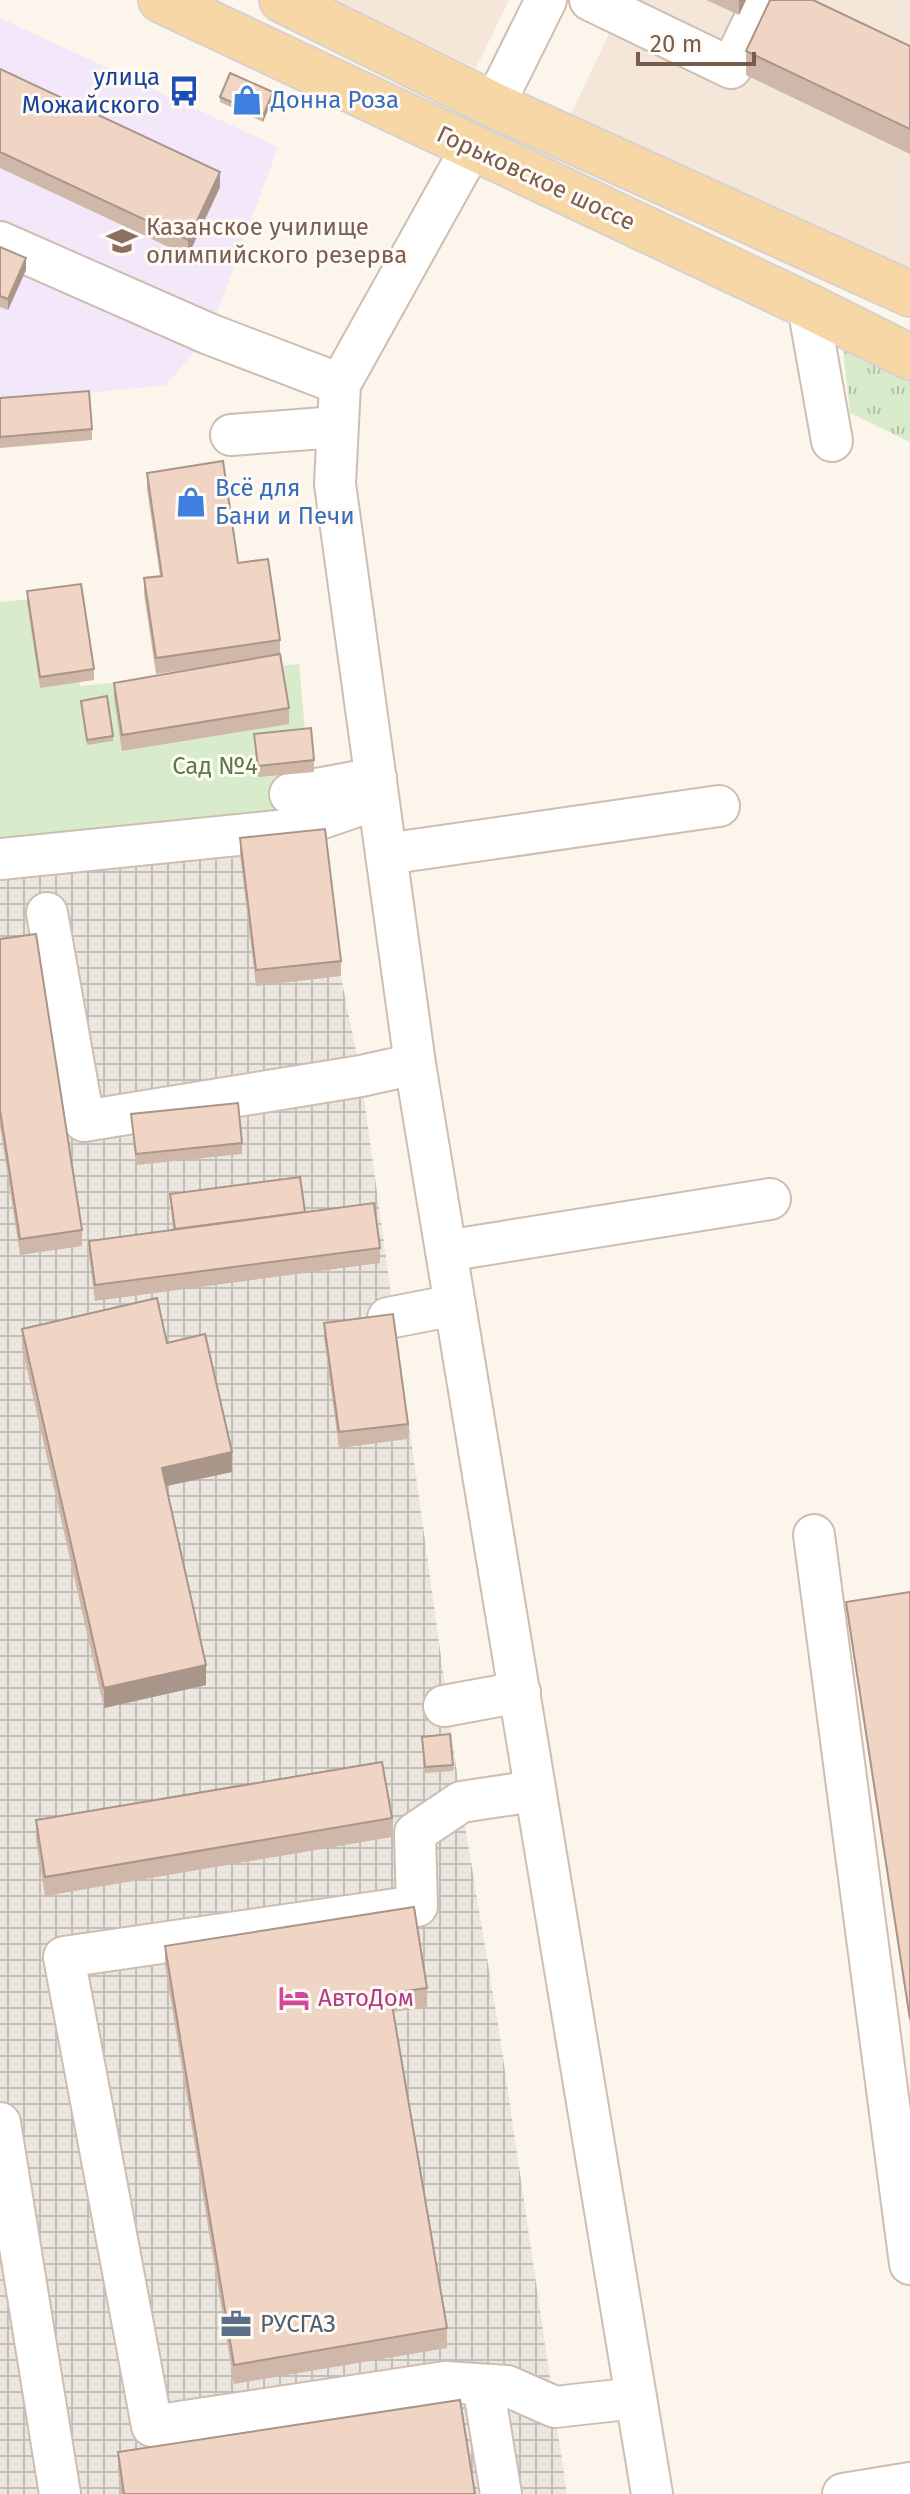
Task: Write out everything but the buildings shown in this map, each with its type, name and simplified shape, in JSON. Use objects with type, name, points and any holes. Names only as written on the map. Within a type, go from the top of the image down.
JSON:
[{"type":"main road","name":"Горьковское шоссе","points":[[161,0],[910,357]]},
{"type":"main road","name":"Горьковское шоссе","points":[[282,0],[494,105],[910,294]]},
{"type":"street","points":[[494,105],[546,0]]},
{"type":"street","points":[[590,0],[731,68],[764,0]]},
{"type":"street","points":[[472,147],[340,384],[335,484],[415,1064],[652,2494]]},
{"type":"street","points":[[0,242],[209,334],[340,384]]},
{"type":"street","points":[[808,306],[832,441]]},
{"type":"street","points":[[231,435],[337,427]]},
{"type":"street","points":[[290,794],[377,788]]},
{"type":"street","points":[[0,859],[287,830],[377,788]]},
{"type":"street","points":[[386,854],[719,806]]},
{"type":"street","points":[[47,913],[84,1121],[361,1076],[415,1064]]},
{"type":"street","points":[[446,1251],[770,1199]]},
{"type":"street","points":[[388,1318],[455,1305]]},
{"type":"street","points":[[814,1535],[910,2264]]},
{"type":"street","points":[[444,1706],[520,1692]]},
{"type":"street","points":[[534,1791],[461,1802],[415,1833],[417,1906],[64,1957],[152,2426],[445,2382],[507,2386],[555,2407],[636,2398]]},
{"type":"street","points":[[0,2123],[60,2494]]},
{"type":"street","points":[[483,2385],[501,2494]]},
{"type":"street","points":[[843,2494],[910,2483]]},
{"type":"shaded area","points":[[333,0],[509,0],[476,68]]},
{"type":"shaded area","points":[[625,0],[910,0],[910,277],[570,116]]},
{"type":"shaded area","name":"Казанское училище олимпийского резерва","points":[[0,18],[278,147],[209,334],[166,385],[0,402]]},
{"type":"shaded area","points":[[316,853],[361,1076],[461,1802],[499,2030],[567,2494],[0,2494],[0,873]]},
{"type":"green space","points":[[843,349],[910,381],[910,442],[850,413]]},
{"type":"green space","name":"Сад №4","points":[[70,595],[80,686],[299,664],[316,853],[0,873],[0,602]]},
{"type":"place","name":"улица Можайского","points":[[184,91]]},
{"type":"place","name":"Донна Роза","points":[[247,100]]},
{"type":"place","name":"Казанское училище олимпийского резерва","points":[[122,241]]},
{"type":"place","name":"Всё для Бани и Печи","points":[[191,502]]},
{"type":"place","name":"АвтоДом","points":[[294,1998]]},
{"type":"place","name":"РУСГАЗ","points":[[236,2324]]}]
